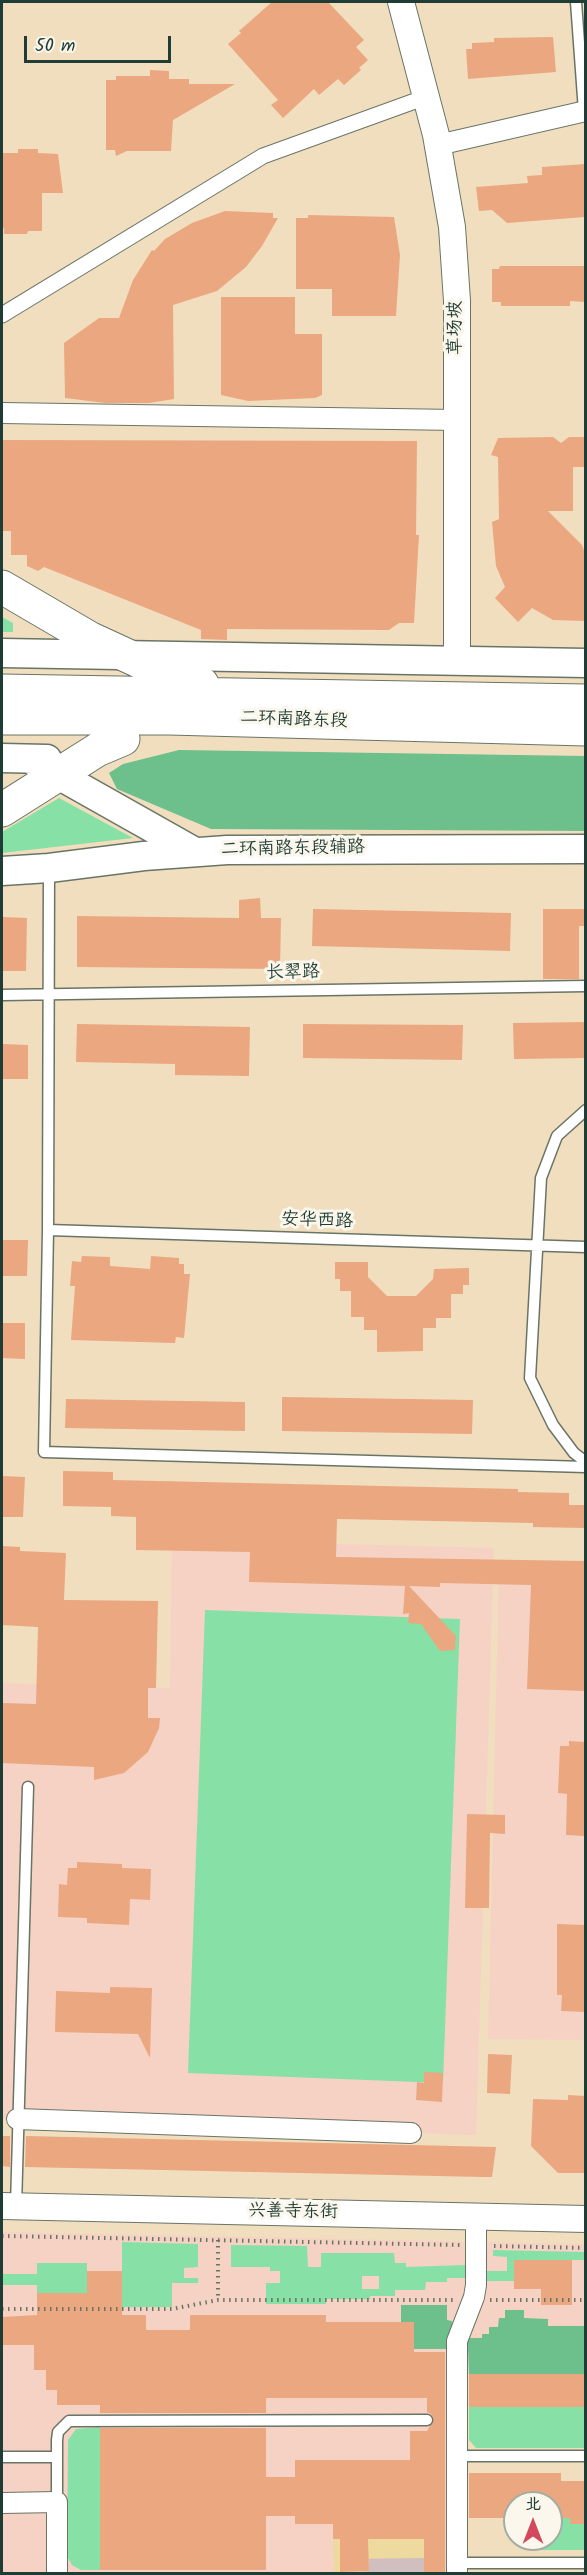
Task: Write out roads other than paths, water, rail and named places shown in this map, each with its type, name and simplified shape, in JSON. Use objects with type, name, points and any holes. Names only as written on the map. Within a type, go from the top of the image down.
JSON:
[{"type":"highway","points":[[2,587],[91,639],[167,674],[241,695]]},
{"type":"highway","name":"二环南路东段","points":[[2,691],[585,701]]},
{"type":"highway","name":"二环南路东段","points":[[2,718],[170,718],[585,729]]},
{"type":"highway","points":[[245,740],[327,722]]},
{"type":"highway","points":[[2,737],[585,745]]},
{"type":"highway","points":[[2,810],[97,750],[123,739]]},
{"type":"main road","points":[[2,652],[585,663]]},
{"type":"main road","points":[[2,758],[30,759],[71,767],[195,852]]},
{"type":"main road","name":"二环南路东段辅路","points":[[2,871],[227,850],[585,849]]},
{"type":"street","name":"草场坡","points":[[401,2],[438,145],[453,237],[457,301],[457,660]]},
{"type":"street","points":[[2,315],[263,156],[426,97]]},
{"type":"street","points":[[438,145],[585,111]]},
{"type":"street","points":[[2,413],[457,420]]},
{"type":"street","points":[[17,2119],[411,2133]]},
{"type":"street","name":"兴善寺东街","points":[[9,2207],[585,2219]]},
{"type":"street","points":[[457,2568],[457,2341],[473,2300],[476,2285],[476,2217]]},
{"type":"street","points":[[2,2503],[57,2502],[57,2574]]},
{"type":"lane","points":[[576,2],[585,111]]},
{"type":"lane","points":[[49,868],[48,1230],[44,1452],[585,1467]]},
{"type":"lane","name":"长翠路","points":[[2,995],[585,986]]},
{"type":"lane","points":[[585,1110],[557,1136],[541,1178],[530,1378],[553,1425],[574,1453],[585,1462]]},
{"type":"lane","name":"安华西路","points":[[48,1230],[585,1247]]},
{"type":"lane","points":[[9,2207],[17,2119],[28,1787]]},
{"type":"lane","points":[[57,2502],[58,2432],[69,2421],[427,2420]]},
{"type":"lane","points":[[457,2456],[585,2456]]},
{"type":"lane","points":[[2,2457],[57,2457]]},
{"type":"lane","points":[[457,2568],[518,2568],[585,2563]]}]
